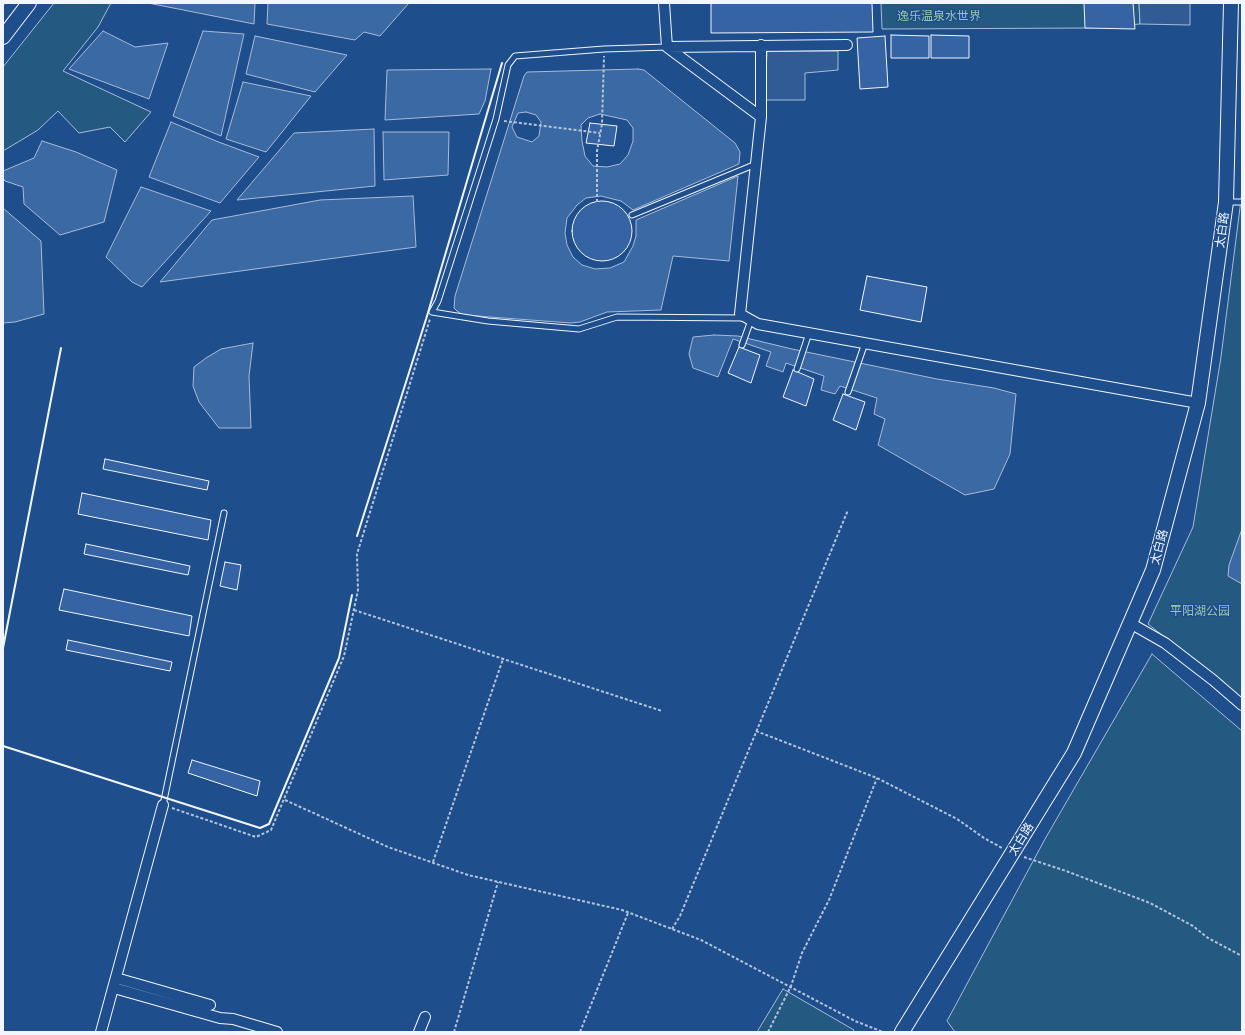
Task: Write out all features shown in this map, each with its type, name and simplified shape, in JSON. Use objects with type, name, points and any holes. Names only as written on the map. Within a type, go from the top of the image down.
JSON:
[{"type":"main road","points":[[3,37],[29,3]]},
{"type":"main road","name":"太白路","points":[[906,1031],[1012,853],[1074,753],[1153,570],[1198,403],[1226,202],[1231,3]]},
{"type":"street","points":[[664,3],[667,48],[761,117]]},
{"type":"street","points":[[667,48],[846,44]]},
{"type":"street","points":[[761,45],[761,117],[740,314],[758,324],[1198,403]]},
{"type":"street","points":[[1130,623],[1165,643],[1213,680],[1242,705]]},
{"type":"street","points":[[101,1032],[163,805]]},
{"type":"street","points":[[115,983],[210,1005]]},
{"type":"street","points":[[115,983],[220,1018],[233,1019],[277,1032]]},
{"type":"street","points":[[419,1032],[425,1017]]},
{"type":"lane","points":[[667,48],[604,49],[515,56],[508,65],[496,120],[438,300],[432,312],[488,321],[579,329],[617,317],[750,319],[742,345]]},
{"type":"lane","points":[[632,215],[756,164]]},
{"type":"lane","points":[[1226,202],[1242,202]]},
{"type":"lane","points":[[797,369],[809,333]]},
{"type":"lane","points":[[848,392],[865,343]]},
{"type":"lane","points":[[163,805],[224,514]]},
{"type":"path","points":[[597,202],[597,151],[600,133],[604,49]]},
{"type":"path","points":[[496,120],[532,126],[600,133]]},
{"type":"path","points":[[163,805],[256,837],[271,830],[344,656],[358,590],[357,554],[432,312]]},
{"type":"path","points":[[672,930],[683,908],[848,510]]},
{"type":"path","points":[[354,610],[662,711]]},
{"type":"path","points":[[433,862],[503,659]]},
{"type":"path","points":[[756,731],[877,778],[957,819],[984,838],[1012,853],[1066,871],[1150,903],[1193,926],[1208,938],[1242,956]]},
{"type":"path","points":[[768,1032],[791,986],[802,953],[829,900],[877,778]]},
{"type":"path","points":[[284,800],[388,847],[468,875],[628,913],[701,940],[856,1021],[883,1032]]},
{"type":"path","points":[[454,1032],[498,882]]},
{"type":"path","points":[[580,1032],[628,913]]},
{"type":"green space","points":[[54,3],[111,3],[98,27],[63,71],[151,112],[125,142],[110,127],[79,133],[58,111],[38,130],[3,151],[3,67]]},
{"type":"green space","name":"逸乐温泉水世界","points":[[881,3],[1139,3],[1140,24],[1087,28],[882,29]]},
{"type":"green space","name":"平阳湖公园","points":[[1242,192],[1242,699],[1148,624],[1193,527],[1221,357]]},
{"type":"green space","points":[[1152,654],[1242,731],[1242,1032],[955,1032],[947,1021],[1045,839]]},
{"type":"green space","points":[[783,989],[854,1030],[853,1032],[757,1032]]},
{"type":"shaded area","points":[[148,3],[255,3],[254,24]]},
{"type":"shaded area","points":[[268,3],[409,3],[380,36],[364,32],[355,40],[267,24]]},
{"type":"shaded area","points":[[1139,3],[1190,3],[1190,25],[1140,24]]},
{"type":"shaded area","points":[[103,31],[135,47],[168,43],[149,99],[69,69]]},
{"type":"shaded area","points":[[203,31],[244,34],[221,136],[173,116]]},
{"type":"shaded area","points":[[255,36],[347,55],[315,92],[246,74]]},
{"type":"shaded area","points":[[767,51],[838,51],[838,70],[805,73],[805,100],[765,100]]},
{"type":"shaded area","points":[[491,69],[485,101],[479,114],[385,120],[387,70]]},
{"type":"shaded area","points":[[644,70],[735,143],[740,152],[739,164],[633,210],[621,201],[601,196],[586,198],[577,205],[567,218],[565,233],[567,245],[573,257],[582,265],[595,269],[610,268],[624,262],[633,246],[636,236],[636,220],[738,176],[729,261],[673,256],[661,310],[607,312],[580,322],[571,323],[463,315],[457,311],[454,308],[455,296],[524,76],[527,72]],"holes":[[[526,112],[536,115],[541,122],[539,136],[532,142],[517,137],[512,127],[518,113]],[[600,114],[627,120],[633,128],[633,141],[628,155],[620,164],[607,167],[593,166],[585,156],[581,125],[588,118]]]},
{"type":"shaded area","points":[[243,82],[311,96],[266,152],[226,139]]},
{"type":"shaded area","points":[[171,122],[259,157],[220,203],[149,177]]},
{"type":"shaded area","points":[[374,129],[375,186],[237,200],[294,133]]},
{"type":"shaded area","points":[[383,132],[449,132],[448,175],[384,180]]},
{"type":"shaded area","points":[[42,141],[76,152],[117,170],[104,222],[60,235],[24,204],[23,187],[5,181],[3,178],[3,171],[34,158]]},
{"type":"shaded area","points":[[141,187],[211,211],[142,287],[132,282],[106,257]]},
{"type":"shaded area","points":[[413,196],[416,247],[160,282],[212,220],[320,200]]},
{"type":"shaded area","points":[[3,208],[41,241],[44,314],[15,322],[3,323]]},
{"type":"shaded area","points":[[714,335],[738,336],[792,349],[937,379],[994,388],[1016,394],[1010,454],[994,489],[965,495],[878,445],[885,419],[874,414],[877,398],[840,386],[835,394],[821,390],[824,376],[786,363],[783,372],[766,366],[771,352],[733,339],[718,377],[693,368],[689,354],[693,337]]},
{"type":"shaded area","points":[[253,343],[249,376],[251,428],[219,428],[199,402],[193,386],[194,367],[221,349]]},
{"type":"shaded area","points":[[1242,529],[1242,584],[1228,576],[1229,565]]},
{"type":"building","points":[[711,3],[872,3],[873,32],[711,33]]},
{"type":"building","points":[[1084,3],[1133,3],[1135,29],[1085,28]]},
{"type":"building","points":[[891,35],[929,36],[929,58],[891,58]]},
{"type":"building","points":[[931,35],[969,36],[969,58],[931,58]]},
{"type":"building","points":[[885,36],[888,87],[860,89],[857,38]]},
{"type":"building","points":[[590,123],[617,126],[614,146],[586,143]]},
{"type":"building","points":[[602,201],[618,206],[623,210],[627,215],[632,231],[627,247],[623,252],[618,256],[602,261],[586,256],[581,252],[577,247],[572,231],[577,215],[581,210],[586,206]]},
{"type":"building","points":[[867,276],[927,287],[921,322],[860,310]]},
{"type":"building","points":[[739,347],[760,355],[751,383],[728,373]]},
{"type":"building","points":[[793,370],[814,379],[806,406],[783,397]]},
{"type":"building","points":[[843,394],[865,402],[856,430],[833,420]]},
{"type":"building","points":[[105,459],[209,481],[207,490],[103,469]]},
{"type":"building","points":[[82,493],[211,520],[208,540],[78,514]]},
{"type":"building","points":[[86,544],[190,566],[188,575],[84,554]]},
{"type":"building","points":[[225,562],[241,565],[237,590],[220,586]]},
{"type":"building","points":[[64,589],[192,616],[189,636],[59,610]]},
{"type":"building","points":[[68,640],[172,662],[170,671],[66,650]]},
{"type":"building","points":[[192,760],[260,781],[257,796],[188,773]]},
{"type":"wall","points":[[357,536],[427,316],[502,63]]},
{"type":"wall","points":[[3,648],[61,348]]},
{"type":"wall","points":[[3,746],[260,828],[269,824],[339,658],[352,595]]}]
